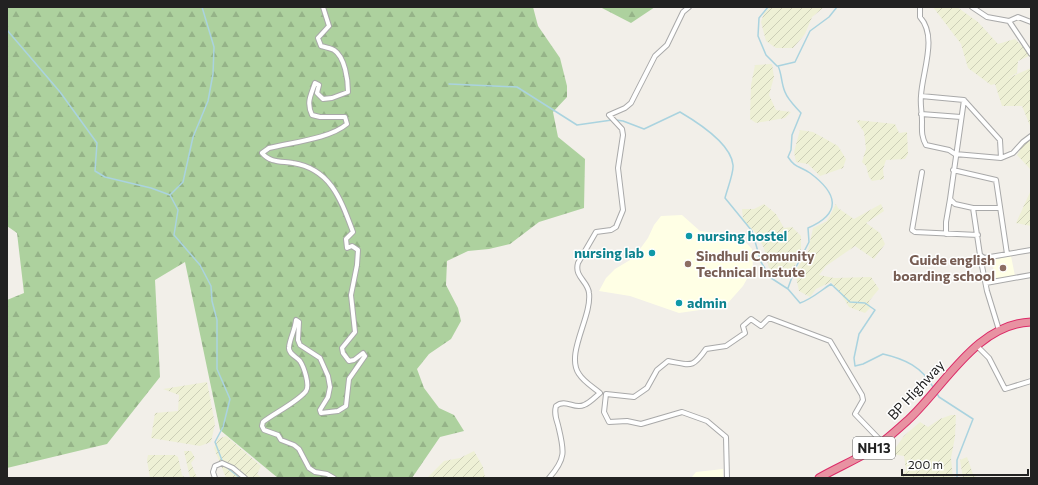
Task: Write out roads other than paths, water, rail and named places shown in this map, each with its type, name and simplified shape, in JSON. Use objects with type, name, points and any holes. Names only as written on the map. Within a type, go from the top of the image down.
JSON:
[{"type":"highway","name":"BP Highway","points":[[819,478],[882,442],[921,407],[947,376],[977,346],[999,330],[1014,325],[1031,322]]},
{"type":"street","points":[[323,7],[329,26],[318,38],[321,46],[334,50],[340,59],[348,84],[348,92],[332,98],[323,99],[317,93],[319,85],[315,83],[309,99],[308,107],[312,115],[320,117],[345,117],[347,124],[340,130],[330,134],[270,148],[262,153],[267,159],[309,167],[322,174],[332,185],[353,232],[346,239],[347,248],[352,246],[358,250],[357,265],[351,295],[355,332],[342,348],[343,353],[349,361],[354,360],[363,353],[365,356],[349,379],[346,406],[338,411],[321,413],[320,410],[328,397],[330,386],[328,376],[320,358],[300,345],[298,340],[299,322],[296,320],[289,348],[304,369],[307,388],[305,392],[287,406],[263,422],[262,426],[264,430],[278,435],[281,440],[294,445],[299,449],[309,468],[315,472],[322,472],[334,478]]},
{"type":"street","points":[[689,7],[683,12],[667,45],[655,56],[631,103],[609,115],[622,129],[623,135],[618,168],[624,210],[616,227],[611,230],[596,232],[576,269],[589,292],[589,307],[576,354],[576,367],[579,374],[600,393],[634,397],[647,388],[657,370],[668,361],[690,365],[697,362],[706,349],[726,346],[745,333],[743,326],[751,319],[761,326],[769,318],[830,341],[836,349],[852,381],[862,395],[863,400],[855,414],[882,442]]},
{"type":"street","points":[[920,7],[920,17],[924,21],[928,36],[921,96],[921,134],[926,145],[949,150],[955,154],[1001,158],[1013,153],[1031,136]]},
{"type":"street","points":[[972,7],[987,17],[1009,21],[1018,18],[1031,22]]},
{"type":"street","points":[[1009,21],[1031,54]]},
{"type":"street","points":[[921,96],[964,100],[1000,140],[1001,158]]},
{"type":"street","points":[[946,234],[946,222],[955,154],[964,100]]},
{"type":"street","points":[[922,114],[961,117]]},
{"type":"street","points":[[953,170],[996,180],[1007,254]]},
{"type":"street","points":[[922,172],[912,230],[915,232],[978,235]]},
{"type":"street","points":[[950,199],[955,204],[973,208],[1000,208]]},
{"type":"street","points":[[973,208],[986,283],[999,330]]},
{"type":"street","points":[[954,263],[1031,250]]},
{"type":"street","points":[[986,283],[1031,275]]},
{"type":"street","points":[[977,346],[989,358],[1005,389],[1031,381]]},
{"type":"street","points":[[549,478],[563,458],[564,448],[556,419],[556,406],[565,402],[577,406],[583,406],[600,393]]},
{"type":"street","points":[[606,394],[604,412],[609,422],[627,421],[641,424],[682,412],[707,421],[726,436],[727,478]]},
{"type":"street","points":[[215,478],[212,472],[215,466],[222,463],[234,468],[245,478]]},
{"type":"waterway","points":[[170,195],[183,182],[193,137],[208,101],[213,74],[214,47],[202,7]]},
{"type":"waterway","points":[[768,7],[759,18],[758,36],[766,55],[777,66]]},
{"type":"waterway","points":[[788,288],[795,269],[809,242],[808,228],[827,216],[831,209],[832,202],[826,188],[819,180],[795,165],[788,157],[791,150],[792,135],[801,113],[786,95],[778,66],[795,62],[810,31],[829,17],[837,7]]},
{"type":"waterway","points":[[7,30],[60,92],[97,143],[95,171],[105,177],[151,188],[170,195],[178,210],[174,235],[200,265],[211,286],[212,301],[217,320],[217,369],[230,399],[223,427],[215,442],[223,463]]},
{"type":"waterway","points":[[449,84],[517,87],[577,125],[612,120]]},
{"type":"waterway","points":[[616,120],[644,129],[680,112],[704,127],[720,141],[731,157],[733,168],[725,198],[752,231],[761,262],[771,278],[788,289],[800,303],[831,284],[850,302],[865,303],[875,310],[859,334],[854,358],[855,366],[863,364],[883,354],[899,358],[906,361],[924,374],[933,387]]},
{"type":"waterway","points":[[936,392],[939,397],[973,419],[957,460],[957,478]]},
{"type":"waterway","points":[[225,466],[240,478]]},
{"type":"place","name":"nursing hostel","points":[[689,236]]},
{"type":"place","name":"nursing lab","points":[[652,253]]},
{"type":"place","name":"Sindhuli Comunity Technical Instute","points":[[688,264]]},
{"type":"place","name":"Guide english boarding school","points":[[1003,268]]},
{"type":"place","name":"admin","points":[[679,303]]}]
